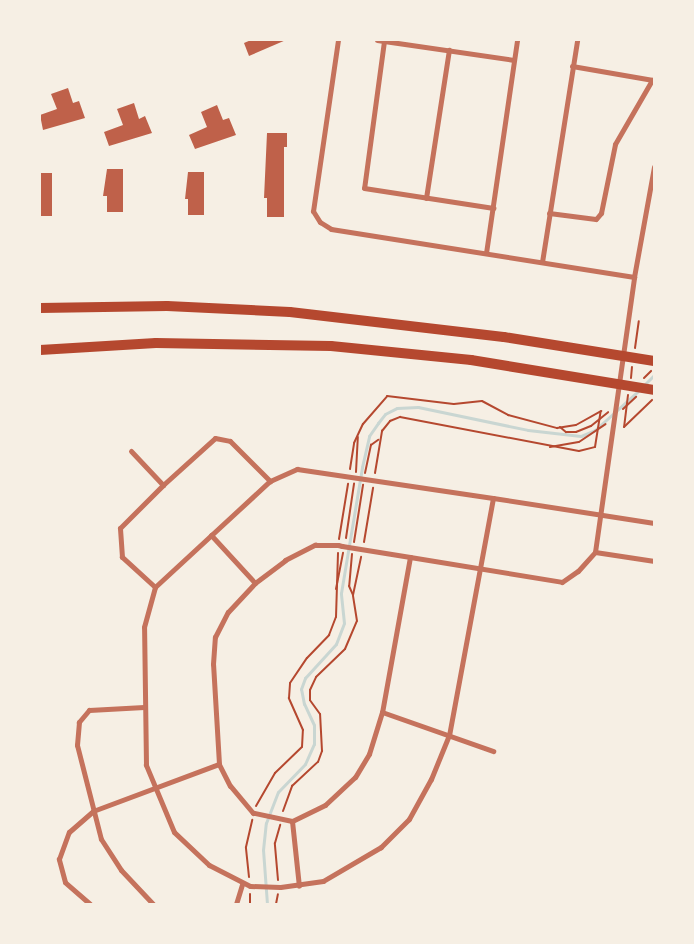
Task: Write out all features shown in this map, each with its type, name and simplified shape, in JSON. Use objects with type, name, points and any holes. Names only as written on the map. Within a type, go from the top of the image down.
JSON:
[{"type":"highway","points":[[40,308],[176,306],[281,311],[504,337],[599,354],[654,361]]},
{"type":"highway","points":[[40,350],[156,343],[330,346],[451,357],[654,390]]},
{"type":"street","points":[[338,40],[313,211],[320,222],[331,229],[634,277]]},
{"type":"street","points":[[493,208],[364,188],[380,40],[514,60]]},
{"type":"street","points":[[486,253],[517,40]]},
{"type":"street","points":[[542,262],[577,40]]},
{"type":"street","points":[[426,198],[449,50]]},
{"type":"street","points":[[550,213],[596,219],[601,213],[615,144],[653,80],[572,66]]},
{"type":"street","points":[[410,556],[382,712],[369,754],[355,777],[324,805],[292,821],[259,816],[253,813],[230,786],[219,764],[213,664],[215,636],[228,612],[255,583],[285,560],[315,545],[340,546],[410,556],[562,582],[578,571],[594,552],[634,277],[654,167]]},
{"type":"street","points":[[155,587],[122,557],[120,528],[163,485],[215,438],[230,441],[270,480]]},
{"type":"street","points":[[131,451],[163,485]]},
{"type":"street","points":[[493,498],[449,735],[431,779],[410,819],[381,847],[354,866],[323,881],[299,886],[253,886],[242,884],[209,865],[174,832],[146,765],[144,627],[155,587],[270,480],[296,469],[375,481],[493,498],[600,514],[654,523]]},
{"type":"street","points":[[211,535],[255,583]]},
{"type":"street","points":[[594,552],[654,561]]},
{"type":"street","points":[[144,707],[89,710],[79,722],[77,745],[101,838],[121,870],[153,904]]},
{"type":"street","points":[[382,712],[493,751]]},
{"type":"street","points":[[90,904],[65,882],[59,859],[69,832],[93,811],[155,790],[219,764]]},
{"type":"street","points":[[292,821],[299,886]]},
{"type":"street","points":[[236,904],[242,884]]},
{"type":"path","points":[[634,354],[639,321]]},
{"type":"path","points":[[630,384],[632,364]]},
{"type":"path","points":[[618,413],[640,393]]},
{"type":"path","points":[[628,394],[624,427],[654,398]]},
{"type":"path","points":[[250,904],[253,886],[246,847],[253,813],[275,773],[302,747],[303,730],[289,698],[290,683],[307,658],[329,635],[336,617],[336,589],[340,546],[358,434],[375,408],[387,396],[454,404],[482,401],[508,415],[557,428],[576,425],[601,411],[595,447],[579,451],[548,448],[400,417],[390,421],[378,440],[371,445],[360,498],[348,586],[353,595]]},
{"type":"path","points":[[548,448],[557,443],[579,442],[611,420]]},
{"type":"path","points":[[336,589],[358,459],[358,434]]},
{"type":"path","points":[[276,904],[278,887],[276,843],[285,801],[292,786],[318,762],[322,751],[320,714],[310,700],[310,690],[316,677],[345,649],[356,621],[353,595],[372,497],[378,440]]},
{"type":"building","points":[[251,40],[286,40],[249,56],[244,43]]},
{"type":"building","points":[[68,88],[73,103],[79,101],[85,118],[43,130],[40,115],[57,109],[51,94]]},
{"type":"building","points":[[134,103],[139,119],[145,116],[152,133],[109,146],[104,132],[123,125],[117,109]]},
{"type":"building","points":[[217,105],[223,120],[229,118],[236,135],[195,149],[189,135],[207,127],[201,112]]},
{"type":"building","points":[[267,133],[287,133],[287,147],[284,147],[284,217],[267,217],[267,198],[264,198]]},
{"type":"building","points":[[107,169],[123,169],[123,212],[107,212],[107,196],[103,196]]},
{"type":"building","points":[[188,172],[204,172],[204,215],[188,215],[188,199],[185,199]]},
{"type":"building","points":[[40,173],[52,173],[52,216],[40,216]]},
{"type":"waterway","points":[[643,386],[654,375]]},
{"type":"waterway","points":[[267,904],[263,850],[266,823],[278,792],[305,764],[314,744],[314,725],[304,704],[301,689],[305,678],[336,644],[344,623],[341,593],[362,467],[369,436],[378,423],[385,414],[397,408],[418,407],[528,430],[581,436],[595,430],[638,391]]}]
